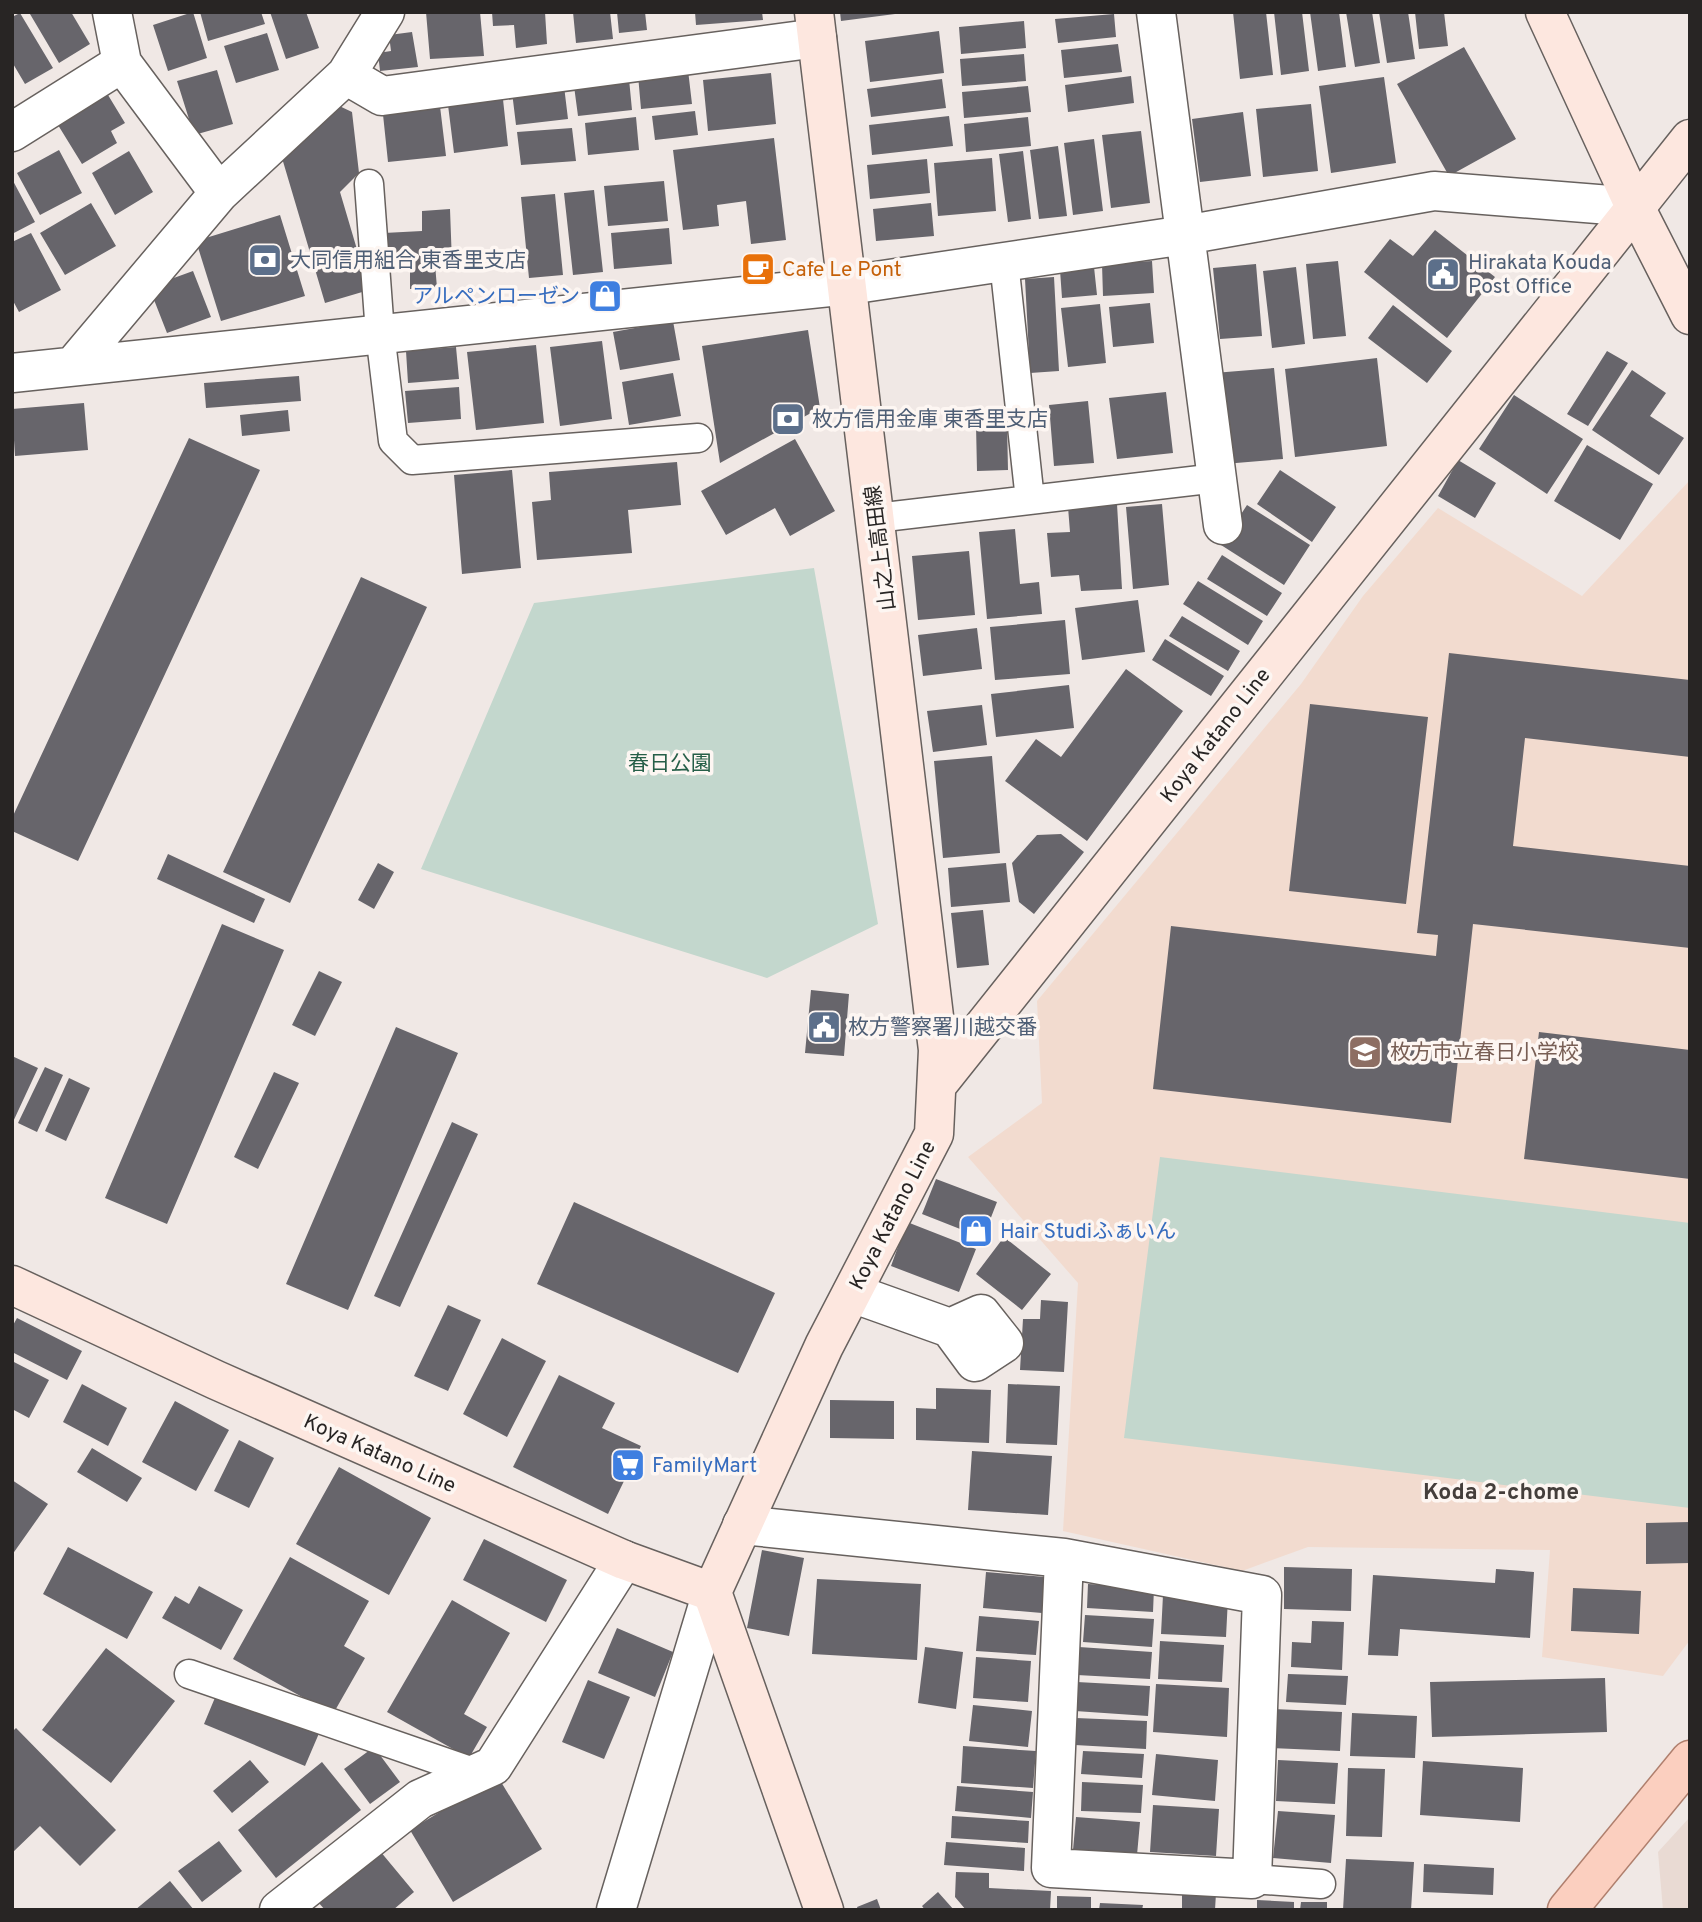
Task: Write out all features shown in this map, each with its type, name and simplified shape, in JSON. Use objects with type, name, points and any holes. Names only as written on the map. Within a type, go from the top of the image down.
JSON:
[{"type":"main road","points":[[1545,12],[1635,207],[1690,316]]},
{"type":"main road","name":"山之上高田線","points":[[816,25],[938,1050],[937,1084]]},
{"type":"main road","name":"Koya Katano Line","points":[[12,1285],[216,1380],[625,1560],[712,1591],[852,1293],[934,1134],[937,1084],[1690,139]]},
{"type":"main road","points":[[712,1591],[824,1910]]},
{"type":"main road","points":[[1567,1910],[1690,1760]]},
{"type":"street","points":[[112,12],[122,63],[219,193]]},
{"type":"street","points":[[74,365],[219,193],[346,75],[385,12]]},
{"type":"street","points":[[1157,12],[1223,524]]},
{"type":"street","points":[[346,75],[382,96],[816,25]]},
{"type":"street","points":[[12,132],[122,63]]},
{"type":"street","points":[[12,373],[849,285],[1185,235],[1434,191],[1635,207]]},
{"type":"street","points":[[852,1293],[950,1328]]},
{"type":"street","points":[[742,1525],[1064,1558],[1262,1595],[1252,1880],[1051,1868],[1064,1558]]},
{"type":"street","points":[[279,1910],[420,1799],[493,1766],[625,1560]]},
{"type":"street","points":[[616,1910],[712,1591]]},
{"type":"lane","points":[[369,184],[380,333],[393,441],[412,460],[698,438]]},
{"type":"lane","points":[[1004,262],[1030,500]]},
{"type":"lane","points":[[876,518],[1217,478]]},
{"type":"lane","points":[[188,1674],[476,1773]]},
{"type":"lane","points":[[1252,1880],[1321,1884]]},
{"type":"shaded area","name":"枚方市立春日小学校","points":[[1690,480],[1690,1640],[1663,1676],[1542,1657],[1550,1550],[1308,1547],[1242,1571],[1063,1531],[1078,1283],[968,1157],[1042,1103],[1037,1001],[1301,684],[1363,596],[1438,508],[1582,596]]},
{"type":"shaded area","points":[[1690,1817],[1690,1910],[1663,1910],[1658,1852]]},
{"type":"green space","name":"春日公園","points":[[814,568],[878,924],[767,978],[421,869],[534,603]]},
{"type":"green space","points":[[1160,1157],[1690,1223],[1690,1508],[1124,1438]]},
{"type":"building","points":[[71,12],[90,44],[59,63],[30,14]]},
{"type":"building","points":[[193,12],[207,58],[168,71],[153,25]]},
{"type":"building","points":[[200,12],[261,12],[265,24],[208,41]]},
{"type":"building","points":[[270,12],[306,12],[319,48],[286,59]]},
{"type":"building","points":[[426,12],[480,12],[484,56],[430,59]]},
{"type":"building","points":[[492,12],[545,12],[547,44],[516,48],[514,25],[493,26]]},
{"type":"building","points":[[573,12],[610,12],[613,39],[576,43]]},
{"type":"building","points":[[617,12],[645,12],[647,30],[619,33]]},
{"type":"building","points":[[695,12],[762,12],[763,20],[696,25]]},
{"type":"building","points":[[840,12],[894,12],[895,14],[841,21]]},
{"type":"building","points":[[1233,12],[1266,12],[1273,75],[1240,79]]},
{"type":"building","points":[[1274,12],[1302,12],[1309,71],[1281,75]]},
{"type":"building","points":[[1310,12],[1339,12],[1346,67],[1318,71]]},
{"type":"building","points":[[1346,12],[1372,12],[1380,63],[1355,67]]},
{"type":"building","points":[[1379,12],[1408,12],[1415,59],[1387,63]]},
{"type":"building","points":[[1415,12],[1444,12],[1448,46],[1419,49]]},
{"type":"building","points":[[20,13],[53,68],[25,84],[12,62],[12,17]]},
{"type":"building","points":[[1114,14],[1116,37],[1058,43],[1055,19]]},
{"type":"building","points":[[1024,21],[1026,48],[961,54],[959,27]]},
{"type":"building","points":[[939,31],[944,73],[870,82],[865,41]]},
{"type":"building","points":[[412,32],[418,67],[380,71],[378,53],[391,51],[389,35]]},
{"type":"building","points":[[267,33],[279,70],[236,83],[224,46]]},
{"type":"building","points":[[1118,44],[1122,72],[1064,78],[1061,50]]},
{"type":"building","points":[[1464,47],[1516,139],[1449,176],[1397,84]]},
{"type":"building","points":[[1024,54],[1026,81],[962,86],[960,59]]},
{"type":"building","points":[[217,70],[233,124],[194,135],[177,81]]},
{"type":"building","points":[[688,70],[692,104],[641,109],[638,75]]},
{"type":"building","points":[[771,73],[776,124],[708,131],[703,80]]},
{"type":"building","points":[[1131,76],[1134,103],[1068,112],[1065,85]]},
{"type":"building","points":[[1384,77],[1396,163],[1331,173],[1319,86]]},
{"type":"building","points":[[629,79],[632,110],[578,116],[574,86]]},
{"type":"building","points":[[942,79],[946,108],[871,117],[867,89]]},
{"type":"building","points":[[564,86],[568,119],[516,125],[512,92]]},
{"type":"building","points":[[1028,86],[1031,112],[964,118],[962,92]]},
{"type":"building","points":[[502,90],[508,146],[454,153],[447,97]]},
{"type":"building","points":[[108,95],[125,123],[111,131],[117,143],[82,164],[58,125]]},
{"type":"building","points":[[439,98],[446,156],[388,162],[382,105]]},
{"type":"building","points":[[333,103],[352,112],[359,173],[340,192],[369,290],[325,303],[282,158]]},
{"type":"building","points":[[1311,104],[1318,171],[1263,177],[1256,109]]},
{"type":"building","points":[[695,111],[698,135],[655,140],[652,116]]},
{"type":"building","points":[[1243,112],[1251,176],[1200,182],[1192,119]]},
{"type":"building","points":[[949,116],[953,146],[872,155],[869,125]]},
{"type":"building","points":[[636,117],[639,150],[588,155],[585,123]]},
{"type":"building","points":[[1028,117],[1031,146],[966,152],[964,124]]},
{"type":"building","points":[[572,128],[576,161],[521,165],[517,132]]},
{"type":"building","points":[[1141,131],[1150,203],[1111,208],[1102,135]]},
{"type":"building","points":[[774,138],[786,240],[751,244],[746,201],[717,205],[719,226],[683,230],[673,150]]},
{"type":"building","points":[[1094,139],[1103,211],[1073,215],[1064,143]]},
{"type":"building","points":[[1058,146],[1067,216],[1039,219],[1030,150]]},
{"type":"building","points":[[59,150],[82,193],[40,215],[17,173]]},
{"type":"building","points":[[129,151],[153,192],[115,215],[92,173]]},
{"type":"building","points":[[1023,151],[1031,219],[1008,222],[999,154]]},
{"type":"building","points":[[992,158],[996,211],[938,216],[934,163]]},
{"type":"building","points":[[927,159],[930,193],[870,199],[867,165]]},
{"type":"building","points":[[12,179],[35,222],[12,234]]},
{"type":"building","points":[[664,181],[668,221],[608,226],[604,186]]},
{"type":"building","points":[[594,190],[603,272],[573,275],[564,193]]},
{"type":"building","points":[[555,194],[563,275],[529,278],[521,197]]},
{"type":"building","points":[[91,203],[116,246],[65,275],[40,233]]},
{"type":"building","points":[[931,203],[934,236],[876,241],[873,209]]},
{"type":"building","points":[[450,209],[452,263],[435,264],[437,288],[410,289],[410,268],[386,268],[384,233],[422,231],[422,211]]},
{"type":"building","points":[[280,215],[305,296],[221,321],[196,241]]},
{"type":"building","points":[[669,228],[672,264],[614,269],[611,233]]},
{"type":"building","points":[[1435,230],[1495,277],[1447,338],[1364,272],[1390,239],[1413,256]]},
{"type":"building","points":[[31,233],[61,290],[19,312],[12,299],[12,242]]},
{"type":"building","points":[[1152,261],[1154,293],[1103,296],[1102,264]]},
{"type":"building","points":[[1338,261],[1346,336],[1313,339],[1306,264]]},
{"type":"building","points":[[1256,264],[1262,336],[1220,339],[1213,268]]},
{"type":"building","points":[[1094,267],[1097,295],[1062,298],[1060,270]]},
{"type":"building","points":[[1296,267],[1305,344],[1272,348],[1263,271]]},
{"type":"building","points":[[193,271],[211,317],[167,333],[149,287]]},
{"type":"building","points":[[1054,277],[1059,371],[1030,373],[1025,279]]},
{"type":"building","points":[[1150,303],[1154,343],[1113,347],[1109,307]]},
{"type":"building","points":[[1100,304],[1106,363],[1068,367],[1061,308]]},
{"type":"building","points":[[1393,305],[1452,351],[1427,383],[1368,338]]},
{"type":"building","points":[[673,321],[680,360],[620,370],[613,332]]},
{"type":"building","points":[[808,330],[820,408],[720,463],[702,346]]},
{"type":"building","points":[[602,341],[612,419],[560,426],[550,347]]},
{"type":"building","points":[[536,345],[544,423],[476,430],[467,352]]},
{"type":"building","points":[[456,347],[459,379],[408,383],[406,351]]},
{"type":"building","points":[[1607,351],[1628,363],[1588,426],[1567,414]]},
{"type":"building","points":[[1377,358],[1387,446],[1295,457],[1285,369]]},
{"type":"building","points":[[1274,368],[1283,459],[1224,464],[1214,373]]},
{"type":"building","points":[[1632,370],[1666,393],[1650,416],[1684,438],[1659,475],[1592,430]]},
{"type":"building","points":[[673,373],[681,416],[629,425],[622,382]]},
{"type":"building","points":[[299,376],[301,401],[206,408],[204,383]]},
{"type":"building","points":[[459,387],[461,419],[408,423],[405,391]]},
{"type":"building","points":[[1166,392],[1173,453],[1117,459],[1109,398]]},
{"type":"building","points":[[1514,395],[1583,439],[1547,494],[1479,449]]},
{"type":"building","points":[[1088,401],[1094,463],[1054,466],[1049,405]]},
{"type":"building","points":[[84,403],[88,450],[15,456],[12,409]]},
{"type":"building","points":[[288,410],[290,431],[242,436],[240,415]]},
{"type":"building","points":[[1007,424],[1008,470],[977,471],[976,425]]},
{"type":"building","points":[[189,438],[260,470],[78,861],[12,831],[12,818]]},
{"type":"building","points":[[795,439],[835,511],[790,536],[775,508],[726,535],[701,491]]},
{"type":"building","points":[[1587,445],[1653,484],[1620,540],[1554,501]]},
{"type":"building","points":[[1458,460],[1496,483],[1475,518],[1438,496]]},
{"type":"building","points":[[677,462],[681,505],[628,510],[632,553],[537,560],[532,502],[551,500],[549,472]]},
{"type":"building","points":[[512,470],[521,568],[462,574],[454,475]]},
{"type":"building","points":[[1280,470],[1336,507],[1312,542],[1257,504]]},
{"type":"building","points":[[1117,504],[1122,589],[1081,591],[1079,575],[1051,577],[1047,533],[1070,532],[1068,507]]},
{"type":"building","points":[[1162,504],[1169,585],[1133,589],[1126,507]]},
{"type":"building","points":[[1247,505],[1310,545],[1284,585],[1221,545]]},
{"type":"building","points":[[1015,529],[1020,584],[1039,582],[1042,614],[987,619],[979,532]]},
{"type":"building","points":[[969,551],[975,615],[918,620],[912,556]]},
{"type":"building","points":[[1222,555],[1282,593],[1267,616],[1207,579]]},
{"type":"building","points":[[361,577],[427,607],[290,903],[223,872]]},
{"type":"building","points":[[1198,581],[1263,621],[1248,645],[1183,604]]},
{"type":"building","points":[[1138,600],[1145,652],[1082,660],[1075,608]]},
{"type":"building","points":[[1182,616],[1240,651],[1228,671],[1169,636]]},
{"type":"building","points":[[1065,620],[1070,674],[995,680],[990,627]]},
{"type":"building","points":[[977,628],[982,669],[923,676],[918,635]]},
{"type":"building","points":[[1165,639],[1224,676],[1211,696],[1152,660]]},
{"type":"building","points":[[1449,653],[1690,680],[1690,757],[1525,738],[1513,846],[1690,866],[1690,948],[1473,924],[1451,1123],[1153,1089],[1171,926],[1436,956],[1438,935],[1417,933]]},
{"type":"building","points":[[1126,669],[1183,711],[1087,841],[1005,781],[1036,739],[1061,757]]},
{"type":"building","points":[[1069,685],[1074,728],[996,737],[991,694]]},
{"type":"building","points":[[1310,704],[1428,717],[1406,904],[1289,891]]},
{"type":"building","points":[[982,705],[987,745],[933,752],[927,711]]},
{"type":"building","points":[[992,756],[1000,853],[943,858],[934,761]]},
{"type":"building","points":[[1061,834],[1084,852],[1034,914],[1019,902],[1012,863],[1037,835]]},
{"type":"building","points":[[168,854],[265,899],[254,923],[157,879]]},
{"type":"building","points":[[378,863],[394,872],[374,909],[358,900]]},
{"type":"building","points":[[1006,863],[1010,902],[951,907],[948,868]]},
{"type":"building","points":[[983,910],[989,965],[957,968],[951,913]]},
{"type":"building","points":[[222,924],[284,950],[167,1224],[105,1198]]},
{"type":"building","points":[[319,971],[342,982],[315,1036],[292,1025]]},
{"type":"building","points":[[811,990],[849,994],[844,1056],[805,1053]]},
{"type":"building","points":[[396,1027],[458,1053],[348,1310],[286,1284]]},
{"type":"building","points":[[1539,1032],[1690,1050],[1690,1179],[1524,1159]]},
{"type":"building","points":[[12,1056],[38,1068],[12,1124]]},
{"type":"building","points":[[45,1067],[63,1075],[37,1132],[18,1123]]},
{"type":"building","points":[[274,1072],[299,1083],[258,1169],[234,1157]]},
{"type":"building","points":[[69,1078],[90,1088],[66,1141],[45,1131]]},
{"type":"building","points":[[452,1122],[478,1134],[400,1307],[374,1296]]},
{"type":"building","points":[[936,1179],[997,1202],[983,1238],[922,1214]]},
{"type":"building","points":[[574,1202],[775,1293],[738,1373],[537,1284]]},
{"type":"building","points":[[907,1222],[976,1249],[959,1292],[891,1266]]},
{"type":"building","points":[[1004,1237],[1051,1274],[1022,1310],[976,1274]]},
{"type":"building","points":[[1041,1300],[1068,1302],[1064,1372],[1020,1370],[1023,1319],[1040,1319]]},
{"type":"building","points":[[448,1305],[481,1320],[448,1391],[414,1376]]},
{"type":"building","points":[[17,1318],[82,1351],[67,1380],[12,1352],[12,1327]]},
{"type":"building","points":[[502,1338],[546,1361],[507,1437],[463,1414]]},
{"type":"building","points":[[12,1361],[49,1380],[29,1418],[12,1409]]},
{"type":"building","points":[[559,1375],[615,1403],[602,1428],[641,1446],[608,1514],[513,1467]]},
{"type":"building","points":[[82,1384],[127,1408],[108,1446],[63,1422]]},
{"type":"building","points":[[1008,1384],[1060,1386],[1057,1445],[1006,1443]]},
{"type":"building","points":[[936,1388],[991,1390],[989,1443],[916,1440],[916,1408],[936,1409]]},
{"type":"building","points":[[830,1400],[894,1401],[894,1439],[830,1438]]},
{"type":"building","points":[[175,1401],[229,1430],[196,1491],[142,1462]]},
{"type":"building","points":[[239,1440],[274,1458],[249,1508],[214,1491]]},
{"type":"building","points":[[92,1448],[142,1478],[127,1502],[77,1472]]},
{"type":"building","points":[[972,1451],[1052,1456],[1048,1515],[968,1510]]},
{"type":"building","points":[[339,1467],[431,1518],[389,1595],[296,1544]]},
{"type":"building","points":[[12,1480],[48,1504],[12,1555]]},
{"type":"building","points":[[1690,1522],[1690,1563],[1646,1564],[1646,1523]]},
{"type":"building","points":[[484,1539],[567,1580],[546,1622],[463,1580]]},
{"type":"building","points":[[68,1547],[153,1592],[127,1639],[43,1594]]},
{"type":"building","points":[[762,1550],[804,1558],[789,1636],[747,1628]]},
{"type":"building","points":[[290,1557],[369,1601],[344,1646],[365,1658],[333,1714],[233,1659]]},
{"type":"building","points":[[1284,1567],[1352,1569],[1351,1611],[1284,1609]]},
{"type":"building","points":[[1496,1569],[1534,1572],[1530,1638],[1400,1629],[1398,1656],[1368,1655],[1373,1575],[1495,1583]]},
{"type":"building","points":[[986,1572],[1045,1577],[1042,1613],[983,1608]]},
{"type":"building","points":[[817,1579],[921,1584],[917,1660],[812,1654]]},
{"type":"building","points":[[1088,1584],[1154,1588],[1153,1612],[1087,1608]]},
{"type":"building","points":[[199,1586],[243,1610],[221,1650],[162,1618],[175,1596],[189,1604]]},
{"type":"building","points":[[1573,1588],[1641,1591],[1639,1634],[1571,1631]]},
{"type":"building","points":[[1163,1595],[1228,1598],[1226,1637],[1161,1634]]},
{"type":"building","points":[[452,1600],[510,1633],[464,1714],[487,1727],[469,1758],[387,1712]]},
{"type":"building","points":[[1085,1615],[1154,1619],[1152,1647],[1083,1642]]},
{"type":"building","points":[[979,1616],[1039,1621],[1036,1655],[976,1651]]},
{"type":"building","points":[[1312,1621],[1344,1622],[1342,1670],[1291,1667],[1292,1642],[1311,1643]]},
{"type":"building","points":[[617,1628],[673,1652],[655,1697],[598,1673]]},
{"type":"building","points":[[1160,1641],[1224,1645],[1222,1682],[1158,1679]]},
{"type":"building","points":[[925,1647],[963,1652],[956,1709],[918,1703]]},
{"type":"building","points":[[1079,1647],[1152,1652],[1150,1679],[1077,1675]]},
{"type":"building","points":[[106,1648],[175,1701],[111,1783],[42,1730]]},
{"type":"building","points":[[976,1657],[1031,1661],[1028,1702],[973,1698]]},
{"type":"building","points":[[1288,1674],[1348,1676],[1346,1705],[1286,1702]]},
{"type":"building","points":[[1605,1678],[1607,1732],[1432,1737],[1430,1682]]},
{"type":"building","points":[[588,1680],[630,1697],[604,1759],[562,1742]]},
{"type":"building","points":[[1077,1682],[1150,1686],[1148,1716],[1075,1711]]},
{"type":"building","points":[[1156,1684],[1229,1688],[1227,1737],[1153,1732]]},
{"type":"building","points":[[219,1688],[320,1731],[305,1766],[204,1724]]},
{"type":"building","points":[[973,1705],[1032,1711],[1028,1747],[969,1741]]},
{"type":"building","points":[[1273,1709],[1342,1712],[1340,1751],[1271,1748]]},
{"type":"building","points":[[1352,1713],[1417,1716],[1415,1758],[1350,1756]]},
{"type":"building","points":[[1076,1718],[1147,1721],[1146,1749],[1075,1745]]},
{"type":"building","points":[[16,1728],[116,1830],[80,1866],[40,1826],[12,1853],[12,1732]]},
{"type":"building","points":[[963,1746],[1036,1751],[1033,1788],[961,1783]]},
{"type":"building","points":[[374,1747],[400,1782],[370,1804],[344,1769]]},
{"type":"building","points":[[1083,1751],[1144,1754],[1142,1778],[1081,1774]]},
{"type":"building","points":[[1156,1754],[1218,1760],[1215,1801],[1152,1795]]},
{"type":"building","points":[[250,1760],[269,1782],[232,1813],[213,1791]]},
{"type":"building","points":[[1278,1760],[1338,1763],[1335,1804],[1276,1801]]},
{"type":"building","points":[[1423,1761],[1523,1768],[1520,1822],[1420,1815]]},
{"type":"building","points":[[322,1762],[361,1810],[276,1878],[238,1830]]},
{"type":"building","points":[[1348,1768],[1385,1769],[1382,1837],[1346,1836]]},
{"type":"building","points":[[498,1777],[542,1849],[453,1902],[410,1830]]},
{"type":"building","points":[[1082,1782],[1143,1785],[1141,1813],[1081,1811]]},
{"type":"building","points":[[957,1786],[1033,1792],[1031,1818],[955,1811]]},
{"type":"building","points":[[1153,1805],[1219,1809],[1216,1856],[1150,1852]]},
{"type":"building","points":[[1278,1811],[1335,1815],[1331,1863],[1273,1858]]},
{"type":"building","points":[[952,1816],[1029,1821],[1028,1843],[951,1838]]},
{"type":"building","points":[[1076,1817],[1140,1822],[1137,1855],[1073,1850]]},
{"type":"building","points":[[219,1841],[242,1871],[202,1902],[178,1871]]},
{"type":"building","points":[[946,1842],[1025,1848],[1024,1871],[944,1865]]},
{"type":"building","points":[[380,1851],[414,1892],[393,1910],[325,1910],[318,1902]]},
{"type":"building","points":[[1346,1859],[1414,1862],[1411,1910],[1343,1910]]},
{"type":"building","points":[[1424,1864],[1494,1868],[1493,1895],[1423,1892]]},
{"type":"building","points":[[956,1872],[989,1873],[989,1888],[1051,1891],[1050,1910],[966,1910],[955,1897]]},
{"type":"building","points":[[170,1881],[194,1910],[135,1910]]},
{"type":"building","points":[[938,1892],[954,1910],[925,1910],[922,1906]]},
{"type":"building","points":[[1182,1892],[1216,1893],[1215,1910],[1182,1910]]},
{"type":"building","points":[[1057,1896],[1091,1897],[1091,1910],[1057,1910]]},
{"type":"building","points":[[877,1899],[881,1910],[858,1910],[857,1907]]},
{"type":"building","points":[[1257,1900],[1294,1902],[1294,1910],[1257,1910]]},
{"type":"building","points":[[1301,1902],[1327,1902],[1327,1910],[1300,1910]]},
{"type":"building","points":[[1100,1903],[1143,1905],[1142,1910],[1099,1910]]},
{"type":"place","name":"大同信用組合 東香里支店","points":[[265,260]]},
{"type":"place","name":"Cafe Le Pont","points":[[758,269]]},
{"type":"place","name":"Hirakata Kouda Post Office","points":[[1443,274]]},
{"type":"place","name":"アルペンローゼン","points":[[605,296]]},
{"type":"place","name":"枚方信用金庫 東香里支店","points":[[788,419]]},
{"type":"place","name":"枚方警察署川越交番","points":[[824,1027]]},
{"type":"place","name":"枚方市立春日小学校","points":[[1365,1052]]},
{"type":"place","name":"Hair Studiふぁいん","points":[[976,1231]]},
{"type":"place","name":"FamilyMart","points":[[628,1465]]},
{"type":"district","name":"Koda 2-chome","points":[[1501,1491]]}]
